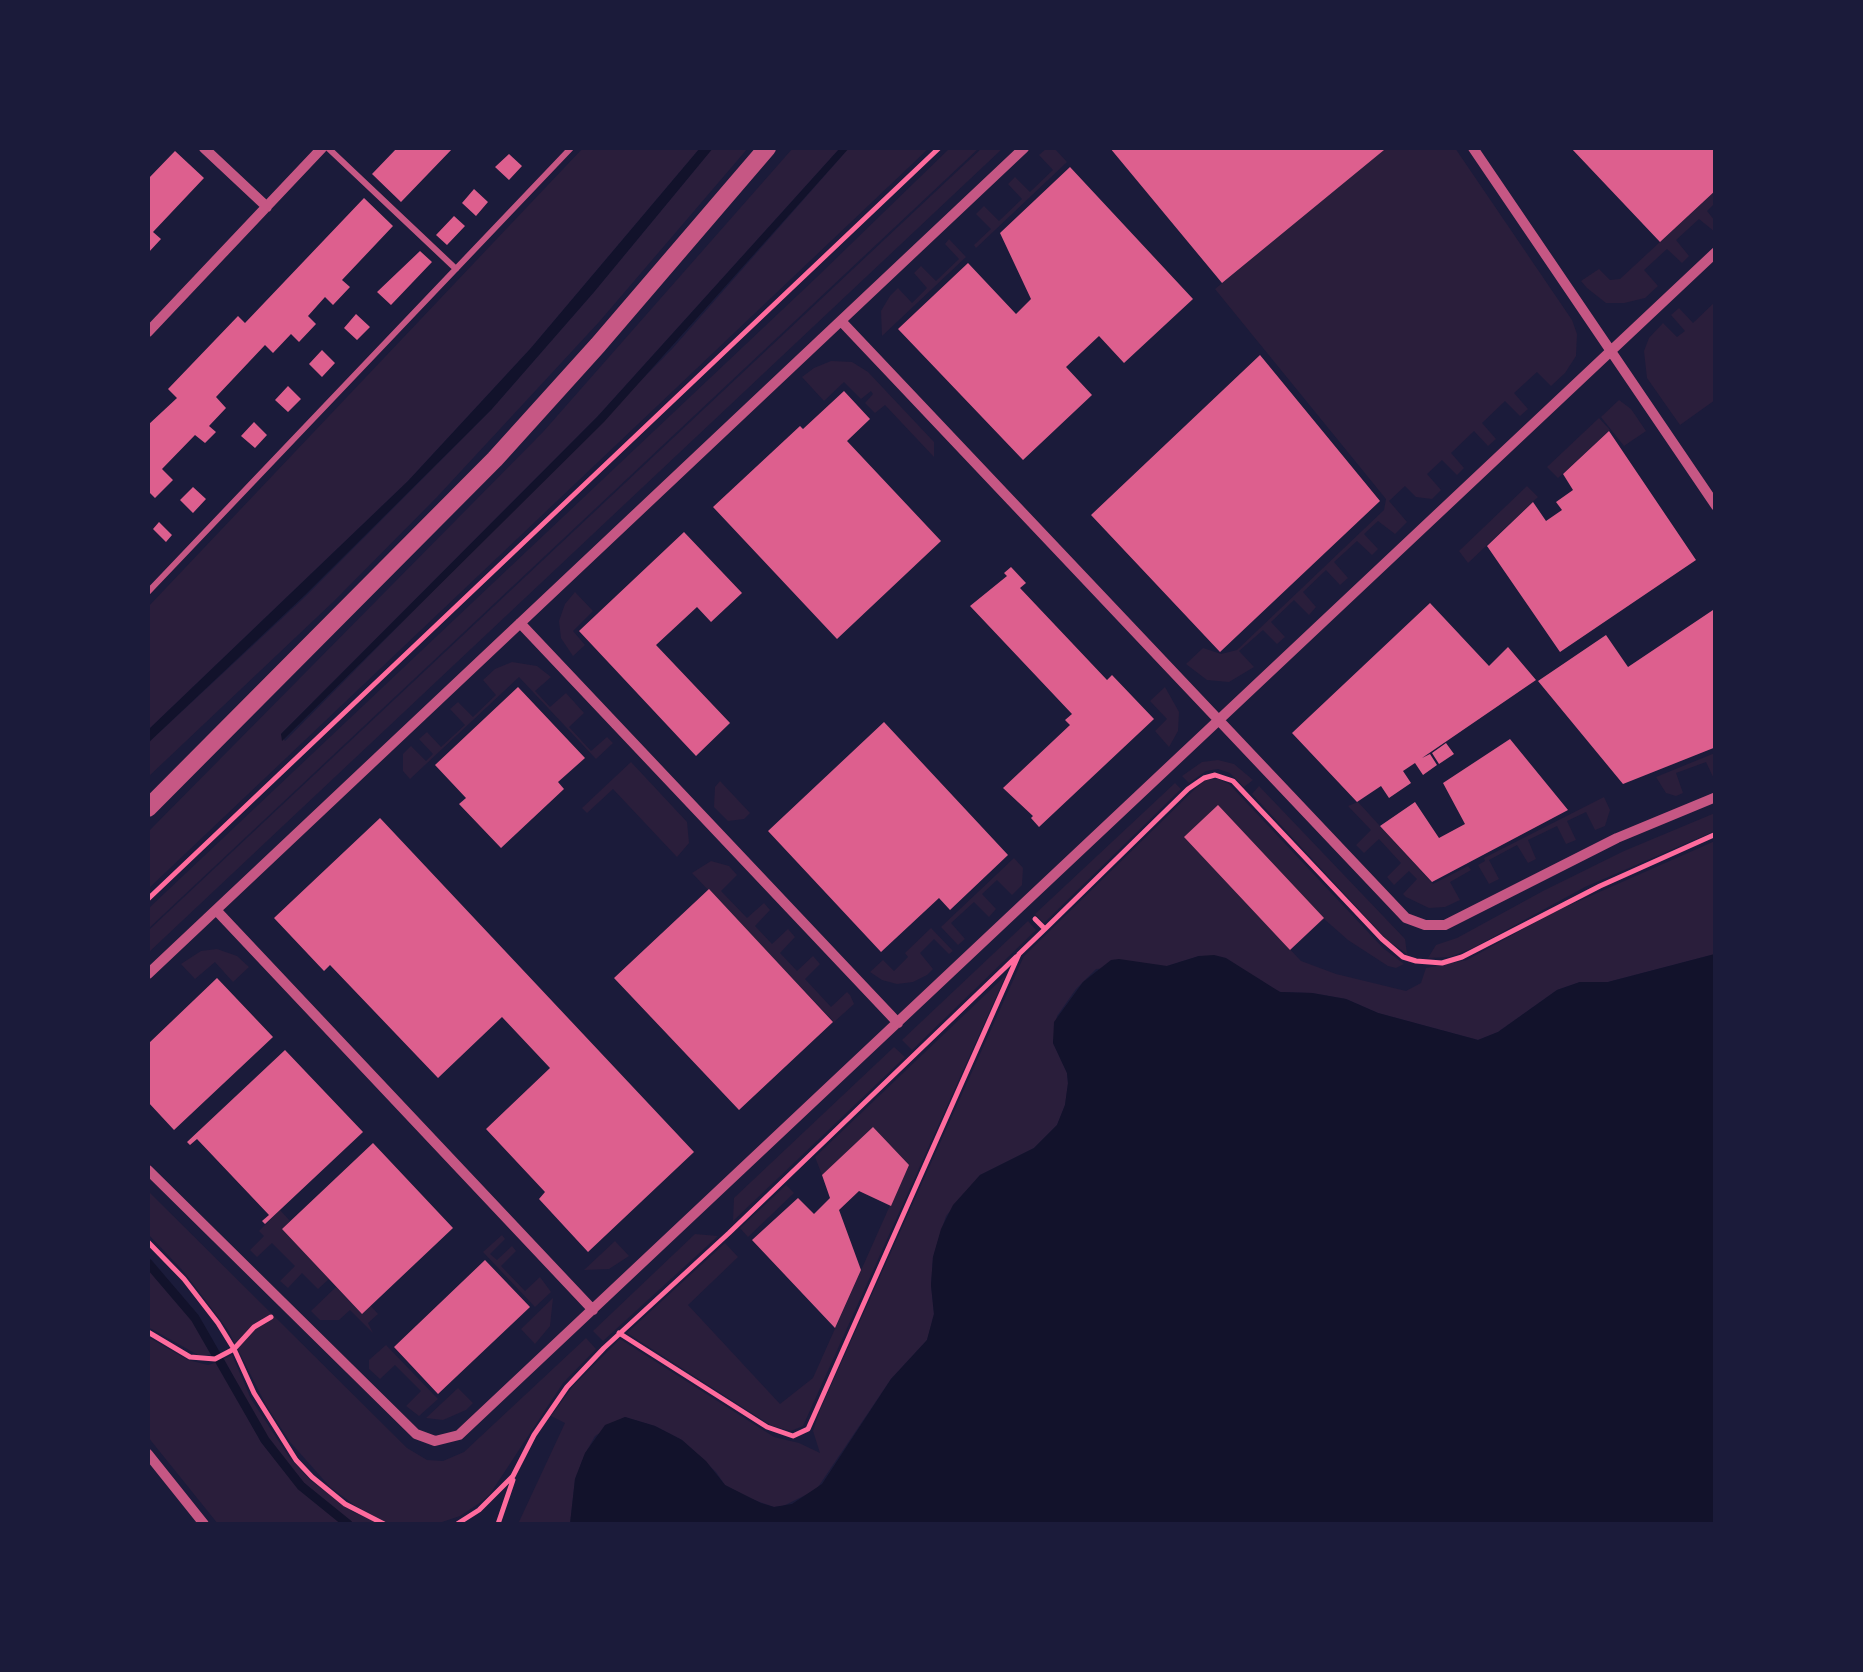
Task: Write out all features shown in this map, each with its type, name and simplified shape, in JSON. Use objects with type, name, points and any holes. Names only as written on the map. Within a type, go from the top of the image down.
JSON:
[{"type":"street","points":[[204,148],[267,206]]},
{"type":"street","points":[[148,332],[325,148]]},
{"type":"street","points":[[148,808],[495,460],[768,148]]},
{"type":"street","points":[[148,974],[1024,148]]},
{"type":"street","points":[[1473,148],[1716,506]]},
{"type":"street","points":[[148,1170],[416,1434],[435,1441],[458,1435],[1716,252]]},
{"type":"street","points":[[840,320],[1406,918],[1425,926],[1444,925],[1617,838],[1716,798]]},
{"type":"street","points":[[520,623],[898,1023]]},
{"type":"street","points":[[216,910],[594,1310]]},
{"type":"street","points":[[148,1454],[204,1524]]},
{"type":"lane","points":[[325,148],[456,269]]},
{"type":"lane","points":[[148,592],[570,148]]},
{"type":"path","points":[[148,899],[938,148]]},
{"type":"path","points":[[498,1524],[513,1476],[566,1386],[1045,929],[1022,906]]},
{"type":"path","points":[[618,1333],[767,1427],[793,1436],[808,1429],[1019,954]]},
{"type":"path","points":[[148,1242],[184,1279],[234,1349],[254,1392],[296,1460],[345,1504],[384,1524]]},
{"type":"path","points":[[148,1332],[198,1360],[215,1359],[234,1349],[254,1327],[286,1308]]},
{"type":"path","points":[[456,1524],[479,1510],[513,1476]]},
{"type":"shaded area","points":[[583,148],[700,148],[531,348],[408,481],[148,730],[148,607]]},
{"type":"shaded area","points":[[700,148],[713,148],[491,410],[305,595],[148,743],[148,730],[408,481],[531,348]]},
{"type":"shaded area","points":[[713,148],[748,148],[599,322],[437,497],[334,601],[148,777],[148,743],[306,596],[491,410]]},
{"type":"shaded area","points":[[793,148],[840,148],[598,416],[281,734],[285,741],[672,349],[849,148],[929,148],[148,889],[148,832],[543,432]]},
{"type":"shaded area","points":[[840,148],[849,148],[604,422],[282,741],[281,734],[598,416]]},
{"type":"shaded area","points":[[950,148],[979,148],[148,929],[148,909]]},
{"type":"shaded area","points":[[982,148],[1003,148],[148,953],[150,929]]},
{"type":"shaded area","points":[[1054,148],[1067,162],[976,248],[974,245],[991,229],[976,214],[984,206],[999,221],[1022,199],[1008,184],[1015,177],[1030,192],[1053,170],[1039,155]]},
{"type":"shaded area","points":[[1386,148],[1455,148],[1572,320],[1577,334],[1576,356],[1551,386],[1537,372],[1514,393],[1528,409],[1520,416],[1505,401],[1482,423],[1496,439],[1488,446],[1474,431],[1451,453],[1464,468],[1457,475],[1442,460],[1427,474],[1441,490],[1432,499],[1416,497],[1405,486],[1389,501],[1407,522],[1395,534],[1378,521],[1364,534],[1378,549],[1372,555],[1357,541],[1334,562],[1348,578],[1340,585],[1326,570],[1303,592],[1316,607],[1309,615],[1294,600],[1271,622],[1285,637],[1277,644],[1263,630],[1239,651],[1254,667],[1229,682],[1207,680],[1186,664],[1203,648],[1221,654],[1237,650],[1384,510],[1386,499],[1215,289]]},
{"type":"shaded area","points":[[1715,191],[1715,203],[1707,211],[1715,221],[1715,232],[1699,219],[1676,240],[1689,256],[1682,263],[1667,249],[1644,270],[1658,286],[1645,298],[1606,303],[1581,281],[1599,269],[1610,280],[1620,279]]},
{"type":"shaded area","points":[[949,239],[966,257],[882,336],[881,311],[898,288],[912,303],[927,288],[914,273],[921,266],[936,281],[959,259],[945,244]]},
{"type":"shaded area","points":[[1715,302],[1715,400],[1680,425],[1647,378],[1644,351],[1649,338],[1663,323],[1677,337],[1685,331],[1671,315],[1679,308],[1693,323]]},
{"type":"shaded area","points":[[831,361],[852,362],[868,372],[934,442],[934,457],[885,405],[875,413],[865,403],[873,394],[871,391],[861,399],[844,382],[824,401],[802,377]]},
{"type":"shaded area","points":[[1619,400],[1631,409],[1646,431],[1624,446],[1601,417]]},
{"type":"shaded area","points":[[1599,418],[1610,430],[1558,478],[1547,467]]},
{"type":"shaded area","points":[[1527,486],[1538,497],[1468,563],[1459,551]]},
{"type":"shaded area","points":[[575,592],[593,611],[573,631],[585,645],[573,656],[561,638],[559,621]]},
{"type":"shaded area","points":[[512,662],[537,666],[551,677],[535,691],[550,707],[566,693],[584,713],[569,727],[591,751],[607,737],[613,743],[596,759],[519,677],[410,779],[403,771],[403,754],[411,746],[426,761],[433,754],[419,739],[427,732],[441,747],[465,725],[450,709],[458,702],[473,717],[496,695],[483,680],[495,669]]},
{"type":"shaded area","points":[[1165,687],[1179,712],[1178,731],[1169,747],[1155,731],[1167,719],[1150,701]]},
{"type":"shaded area","points":[[1715,753],[1715,781],[1706,762],[1676,773],[1683,793],[1676,796],[1666,793],[1656,777]]},
{"type":"shaded area","points":[[631,762],[687,822],[689,843],[677,857],[613,789],[587,813],[582,808]]},
{"type":"shaded area","points":[[1202,762],[1234,764],[1253,780],[1244,787],[1230,773],[1218,769],[1206,771],[1189,783],[1182,776]]},
{"type":"shaded area","points":[[1218,779],[1229,784],[1383,948],[1404,964],[1388,966],[1348,940],[1218,806],[1185,838],[1301,961],[1336,974],[1406,991],[1421,983],[1426,968],[1467,960],[1554,912],[1715,841],[1715,954],[1608,982],[1580,982],[1557,990],[1498,1032],[1478,1040],[1378,1013],[1346,999],[1281,992],[1199,956],[1167,966],[1096,969],[1057,1016],[1053,1043],[1068,1084],[1057,1125],[1034,1148],[980,1175],[946,1216],[933,1257],[934,1314],[927,1340],[891,1379],[816,1490],[783,1506],[748,1498],[725,1485],[682,1440],[625,1417],[595,1436],[585,1454],[575,1479],[570,1524],[518,1524],[565,1423],[551,1416],[573,1386],[620,1339],[774,1437],[820,1453],[813,1431],[820,1410],[1024,956],[1197,787],[1206,780]]},
{"type":"shaded area","points":[[720,781],[750,813],[744,819],[728,821],[714,807],[715,787]]},
{"type":"shaded area","points":[[1175,783],[1181,789],[1044,923],[1035,914]]},
{"type":"shaded area","points":[[1259,786],[1405,939],[1407,954],[1387,940],[1252,794]]},
{"type":"shaded area","points":[[1604,797],[1610,810],[1605,826],[1595,830],[1586,812],[1567,821],[1576,840],[1566,844],[1557,826],[1528,840],[1536,859],[1528,863],[1517,845],[1489,860],[1499,879],[1489,884],[1478,865],[1484,858]]},
{"type":"shaded area","points":[[1358,802],[1433,884],[1468,866],[1471,870],[1450,882],[1460,900],[1445,907],[1429,908],[1406,897],[1403,894],[1417,879],[1409,871],[1394,885],[1387,877],[1401,863],[1379,839],[1364,853],[1356,845],[1371,830],[1348,806]]},
{"type":"shaded area","points":[[1715,813],[1715,831],[1585,887],[1473,948],[1450,957],[1428,958],[1436,945],[1457,938],[1624,851]]},
{"type":"shaded area","points":[[1014,858],[1023,868],[1022,885],[1012,895],[997,880],[982,894],[996,909],[989,917],[974,902],[951,923],[965,939],[958,945],[941,927]]},
{"type":"shaded area","points":[[711,861],[729,866],[737,875],[721,891],[747,918],[764,903],[770,910],[755,926],[772,944],[788,929],[795,937],[780,953],[797,971],[813,956],[820,964],[805,979],[831,1007],[847,992],[850,995],[854,1004],[834,1022],[692,873]]},
{"type":"shaded area","points":[[1028,921],[1036,930],[912,1050],[902,1040]]},
{"type":"shaded area","points":[[931,928],[953,951],[949,954],[934,939],[920,953],[933,969],[927,975],[897,984],[870,972],[883,960],[894,971],[908,957],[905,953]]},
{"type":"shaded area","points":[[217,949],[237,956],[249,967],[233,982],[215,962],[195,979],[181,964],[201,951]]},
{"type":"shaded area","points":[[1715,954],[1715,1524],[570,1524],[575,1479],[585,1453],[605,1425],[625,1417],[682,1440],[725,1485],[761,1503],[774,1507],[792,1504],[822,1484],[891,1379],[927,1340],[934,1314],[933,1257],[953,1205],[980,1175],[1034,1148],[1057,1125],[1068,1083],[1053,1043],[1054,1022],[1083,982],[1111,960],[1167,966],[1214,955],[1226,958],[1280,992],[1346,999],[1378,1013],[1478,1040],[1498,1032],[1557,990],[1580,982],[1608,982]]},
{"type":"shaded area","points":[[1006,975],[803,1426],[791,1431],[772,1426],[627,1333],[725,1243],[738,1257],[688,1305],[780,1404],[813,1378],[908,1165],[873,1127],[822,1175],[815,1157]]},
{"type":"shaded area","points":[[894,1047],[905,1057],[733,1221],[734,1198]]},
{"type":"shaded area","points":[[786,1185],[794,1193],[748,1237],[740,1228]]},
{"type":"shaded area","points":[[148,1191],[407,1448],[427,1460],[443,1461],[464,1452],[586,1338],[596,1349],[563,1383],[481,1502],[460,1516],[436,1524],[387,1523],[330,1487],[290,1442],[266,1405],[228,1330],[184,1272],[148,1234]]},
{"type":"shaded area","points":[[280,1210],[290,1221],[282,1229],[329,1279],[318,1289],[302,1273],[288,1288],[280,1281],[295,1266],[272,1243],[257,1257],[250,1250],[264,1236],[259,1231]]},
{"type":"shaded area","points":[[695,1234],[718,1236],[603,1341],[593,1331]]},
{"type":"shaded area","points":[[502,1235],[505,1239],[490,1254],[497,1260],[512,1246],[516,1251],[501,1266],[525,1291],[540,1277],[551,1292],[535,1307],[483,1252]]},
{"type":"shaded area","points":[[615,1241],[629,1256],[609,1269],[584,1270]]},
{"type":"shaded area","points":[[148,1268],[191,1318],[213,1355],[198,1355],[148,1327]]},
{"type":"shaded area","points":[[336,1287],[361,1313],[370,1305],[378,1314],[368,1323],[373,1333],[350,1310],[339,1320],[320,1320],[311,1311]]},
{"type":"shaded area","points":[[553,1298],[550,1326],[535,1344],[521,1329]]},
{"type":"shaded area","points":[[148,1337],[188,1360],[208,1365],[218,1362],[261,1442],[298,1488],[341,1524],[218,1524],[148,1437]]},
{"type":"shaded area","points":[[386,1345],[438,1399],[419,1416],[406,1406],[421,1391],[395,1365],[380,1379],[369,1369],[369,1360]]},
{"type":"shaded area","points":[[232,1355],[251,1399],[289,1457],[310,1480],[353,1512],[381,1524],[352,1524],[304,1483],[263,1433],[224,1359]]},
{"type":"shaded area","points":[[458,1388],[473,1403],[466,1410],[443,1420],[426,1418]]},
{"type":"building","points":[[397,148],[453,148],[401,202],[372,174]]},
{"type":"building","points":[[1110,148],[1382,148],[1384,150],[1222,283]]},
{"type":"building","points":[[1571,148],[1716,148],[1716,190],[1660,242]]},
{"type":"building","points":[[175,151],[204,178],[153,232],[161,239],[148,253],[148,179]]},
{"type":"building","points":[[509,154],[522,166],[509,180],[495,167]]},
{"type":"building","points":[[1070,167],[1193,299],[1124,363],[1099,336],[1066,367],[1092,395],[1023,460],[898,329],[968,263],[1016,314],[1031,299],[1000,233]]},
{"type":"building","points":[[474,189],[488,202],[476,216],[462,203]]},
{"type":"building","points":[[364,198],[393,226],[342,280],[350,287],[333,305],[325,297],[308,316],[316,324],[299,342],[291,334],[273,353],[265,345],[216,397],[226,408],[209,426],[216,432],[205,443],[195,435],[162,469],[173,480],[155,498],[148,491],[148,425],[177,398],[168,389],[238,316],[245,323]]},
{"type":"building","points":[[454,216],[465,226],[447,245],[436,235]]},
{"type":"building","points":[[420,251],[432,262],[391,305],[377,292]]},
{"type":"building","points":[[356,314],[370,327],[357,340],[344,328]]},
{"type":"building","points":[[322,350],[335,363],[322,377],[309,364]]},
{"type":"building","points":[[1260,355],[1380,501],[1220,652],[1091,515]]},
{"type":"building","points":[[288,386],[301,399],[288,412],[275,400]]},
{"type":"building","points":[[844,391],[870,419],[847,441],[941,541],[837,639],[713,507]]},
{"type":"building","points":[[254,422],[267,435],[255,448],[241,436]]},
{"type":"building","points":[[1609,431],[1696,560],[1560,652],[1487,546],[1533,502],[1546,521],[1562,510],[1556,502],[1573,490],[1563,474]]},
{"type":"building","points":[[193,487],[206,499],[193,513],[180,500]]},
{"type":"building","points":[[159,522],[172,535],[166,542],[153,529]]},
{"type":"building","points":[[684,532],[742,593],[711,622],[697,607],[656,645],[730,723],[696,756],[579,631]]},
{"type":"building","points":[[1011,567],[1026,583],[1020,588],[1107,680],[1112,675],[1154,719],[1039,827],[1033,816],[1003,788],[1070,725],[1065,720],[1072,714],[970,606],[1007,576],[1004,573]]},
{"type":"building","points":[[1430,603],[1489,666],[1508,647],[1536,680],[1422,758],[1430,754],[1437,765],[1423,775],[1415,763],[1403,771],[1411,783],[1389,798],[1381,786],[1357,802],[1292,733]]},
{"type":"building","points":[[1716,608],[1716,747],[1623,784],[1538,681],[1606,635],[1628,667]]},
{"type":"building","points":[[518,687],[585,758],[558,782],[564,789],[501,848],[459,804],[466,798],[435,765]]},
{"type":"building","points":[[884,722],[1008,855],[950,910],[939,898],[881,952],[768,831]]},
{"type":"building","points":[[1510,739],[1568,810],[1432,882],[1380,826],[1415,802],[1439,838],[1465,824],[1443,783]]},
{"type":"building","points":[[1446,743],[1454,754],[1439,764],[1432,753]]},
{"type":"building","points":[[1218,805],[1324,918],[1290,950],[1184,837]]},
{"type":"building","points":[[380,818],[694,1152],[588,1252],[539,1199],[545,1192],[486,1129],[550,1068],[502,1017],[438,1078],[330,965],[324,971],[274,918]]},
{"type":"building","points":[[709,889],[833,1022],[739,1110],[614,978]]},
{"type":"building","points":[[217,978],[273,1037],[174,1130],[148,1102],[148,1044]]},
{"type":"building","points":[[285,1050],[363,1132],[265,1224],[262,1221],[269,1215],[197,1139],[190,1145],[187,1142]]},
{"type":"building","points":[[873,1127],[909,1165],[891,1206],[859,1191],[839,1210],[861,1270],[835,1328],[752,1240],[798,1198],[814,1214],[830,1198],[822,1175]]},
{"type":"building","points":[[373,1143],[453,1228],[362,1314],[282,1229]]},
{"type":"building","points":[[485,1260],[530,1307],[438,1394],[394,1347]]},
{"type":"waterway","points":[[148,1263],[195,1318],[265,1440],[301,1486],[348,1524]]}]
